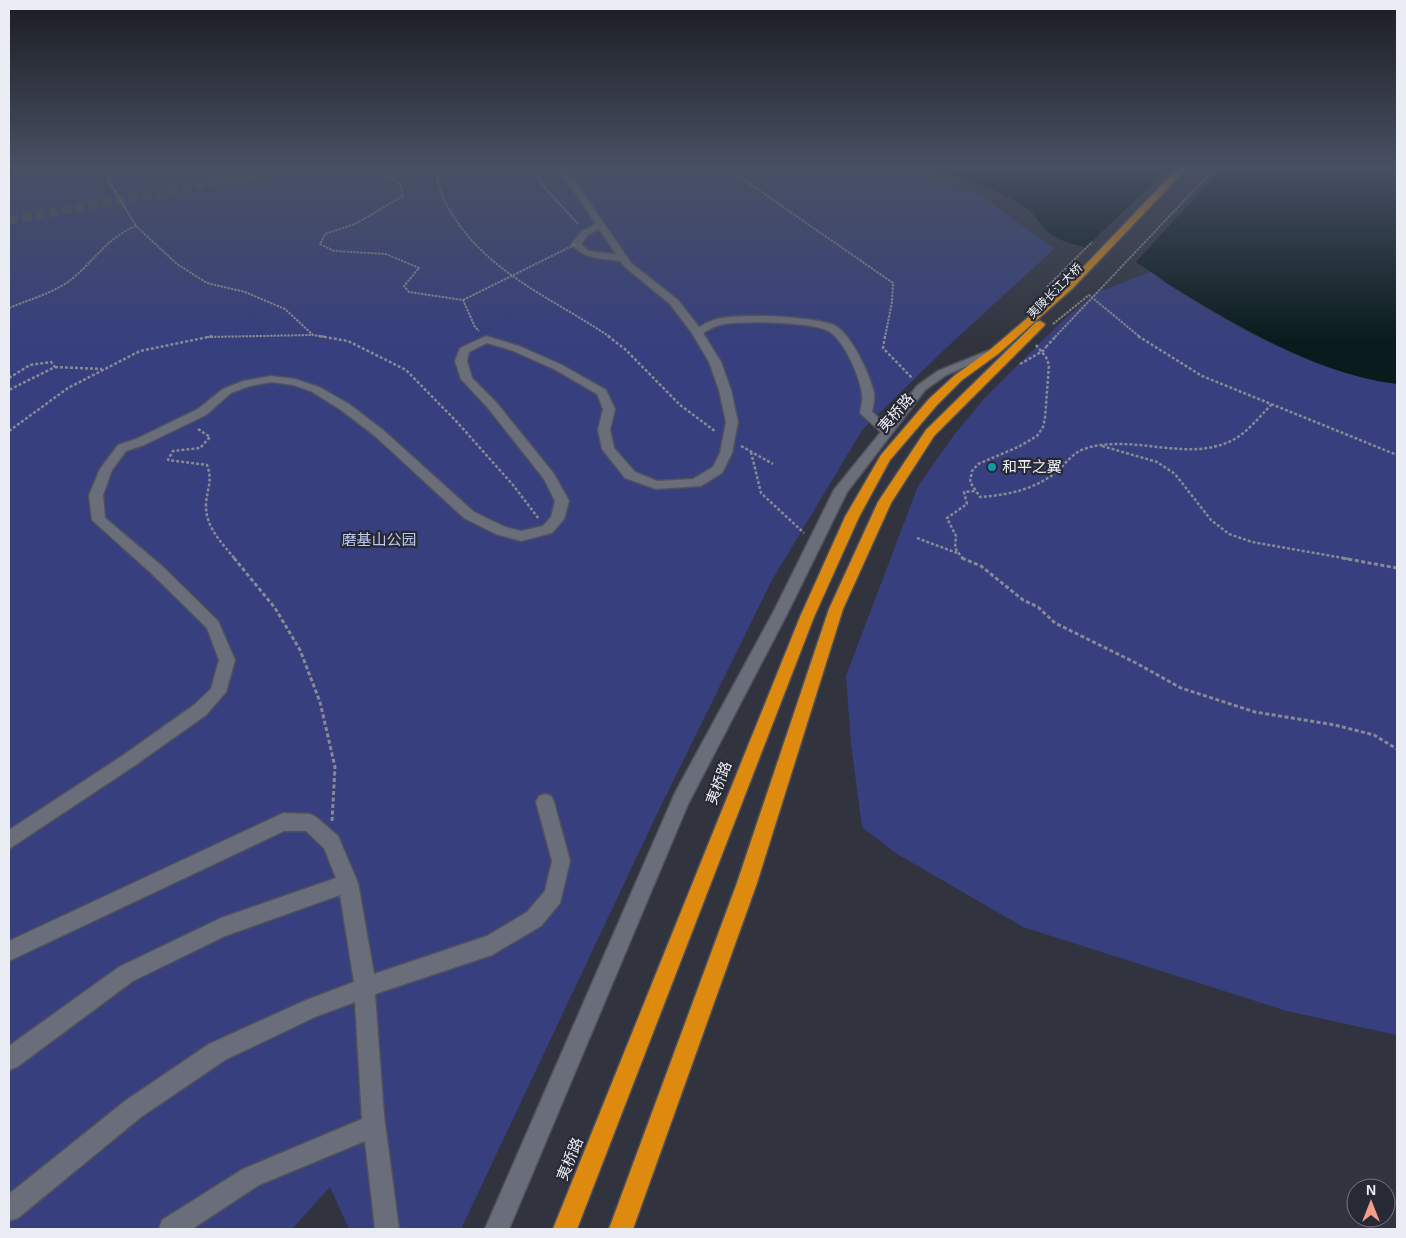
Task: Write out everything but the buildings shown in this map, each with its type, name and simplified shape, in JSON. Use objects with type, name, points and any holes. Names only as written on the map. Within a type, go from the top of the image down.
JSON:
[{"type":"highway","name":"夷陵长江大桥","points":[[967,383],[994,352],[1070,286],[1128,226]]},
{"type":"highway","name":"夷陵长江大桥","points":[[967,383],[1133,226]]},
{"type":"highway","name":"夷桥路","points":[[565,1229],[807,617],[852,517],[885,458],[933,402],[967,383]]},
{"type":"highway","points":[[621,1229],[747,883],[836,609],[885,502],[930,433],[967,383]]},
{"type":"street","points":[[599,226],[585,233],[576,244],[586,253],[622,258]]},
{"type":"street","points":[[9,840],[128,761],[200,710],[218,692],[227,660],[213,625],[157,570],[98,520],[96,495],[106,469],[122,448],[182,423],[202,412],[227,391],[246,383],[271,379],[295,382],[315,389],[379,432],[468,515],[501,531],[521,536],[547,530],[557,519],[562,501],[549,477],[492,405],[466,378],[461,361],[464,350],[486,339],[524,352],[602,392],[609,409],[604,430],[608,449],[630,475],[656,485],[696,483],[718,470],[726,454],[732,422],[725,390],[715,362],[697,332],[674,302],[628,265],[601,226]]},
{"type":"street","points":[[697,332],[718,322],[754,319],[797,322],[832,328],[843,340],[862,373],[868,395],[866,413],[886,435]]},
{"type":"street","points":[[497,1229],[682,799],[815,544],[841,490],[921,388],[942,373],[994,352]]},
{"type":"street","points":[[9,1209],[133,1109],[217,1052],[311,1008],[492,945],[534,919],[554,896],[561,861],[545,802]]},
{"type":"street","points":[[9,951],[283,822],[310,823],[331,842],[348,883],[364,988],[374,1125],[387,1229]]},
{"type":"street","points":[[9,1059],[126,974],[221,928],[348,883]]},
{"type":"street","points":[[171,1229],[251,1177],[374,1125]]},
{"type":"path","points":[[9,308],[52,291],[71,280],[109,240],[125,229],[136,226],[176,264],[206,283],[245,292],[285,308],[313,334]]},
{"type":"path","points":[[349,226],[325,234],[320,244],[334,251],[386,254],[419,268],[404,286],[409,292],[463,300],[576,244]]},
{"type":"path","points":[[456,226],[492,263],[538,295],[576,315],[620,344],[663,390],[698,421],[773,464]]},
{"type":"path","points":[[579,226],[585,233]]},
{"type":"path","points":[[810,226],[893,283],[892,302],[883,348],[921,388]]},
{"type":"path","points":[[1046,347],[1160,226]]},
{"type":"path","points":[[1043,291],[1098,237]]},
{"type":"path","points":[[1052,326],[1089,295],[1135,334],[1175,361],[1202,376],[1271,406],[1397,455]]},
{"type":"path","points":[[463,300],[475,327],[486,339]]},
{"type":"path","points":[[9,432],[68,388],[140,351],[213,336],[313,334],[348,341],[406,370],[457,422],[513,485],[547,530]]},
{"type":"path","points":[[1038,338],[1035,343],[1047,355],[1050,363],[1044,408],[1046,417],[1043,427],[1038,435],[1016,449],[981,462],[972,471],[970,482],[980,497],[1003,496],[1031,487],[1055,473],[1082,449],[1098,445],[1145,444],[1195,450],[1218,447],[1236,438],[1271,406]]},
{"type":"path","points":[[9,378],[30,365],[51,362],[55,367]]},
{"type":"path","points":[[9,390],[55,367],[104,369]]},
{"type":"path","points":[[182,423],[202,431],[210,437],[200,448],[173,451],[168,460],[207,465],[211,476],[206,506],[210,528],[275,608],[300,650],[320,702],[335,767],[331,842]]},
{"type":"path","points":[[1098,445],[1156,462],[1175,474],[1211,520],[1229,534],[1252,542],[1397,568]]},
{"type":"path","points":[[751,451],[760,493],[815,544]]},
{"type":"path","points":[[957,553],[955,548],[958,541],[957,536],[947,518],[967,504],[964,492],[975,490]]},
{"type":"path","points":[[918,538],[957,553],[964,560],[981,566],[1023,600],[1038,607],[1055,623],[1136,663],[1181,688],[1255,712],[1335,725],[1374,736],[1397,749]]},
{"type":"green space","name":"磨基山公园","points":[[9,226],[1023,226],[1054,249],[945,349],[863,429],[772,580],[656,816],[461,1229],[349,1229],[330,1187],[292,1229],[9,1229]]},
{"type":"green space","points":[[1151,271],[1206,308],[1268,342],[1333,369],[1397,384],[1397,1035],[1287,1011],[1023,927],[897,854],[862,827],[851,744],[846,676],[918,486],[954,435],[982,401],[1058,325],[1094,294]]},
{"type":"shaded area","points":[[1043,226],[1397,226],[1397,384],[1368,379],[1311,361],[1257,335],[1205,306],[1129,259],[1120,255],[1071,244],[1053,236]]},
{"type":"pier","points":[[1108,226],[1169,226],[1134,264],[1126,260],[1084,249]]},
{"type":"place","name":"和平之翼","points":[[992,467]]}]
